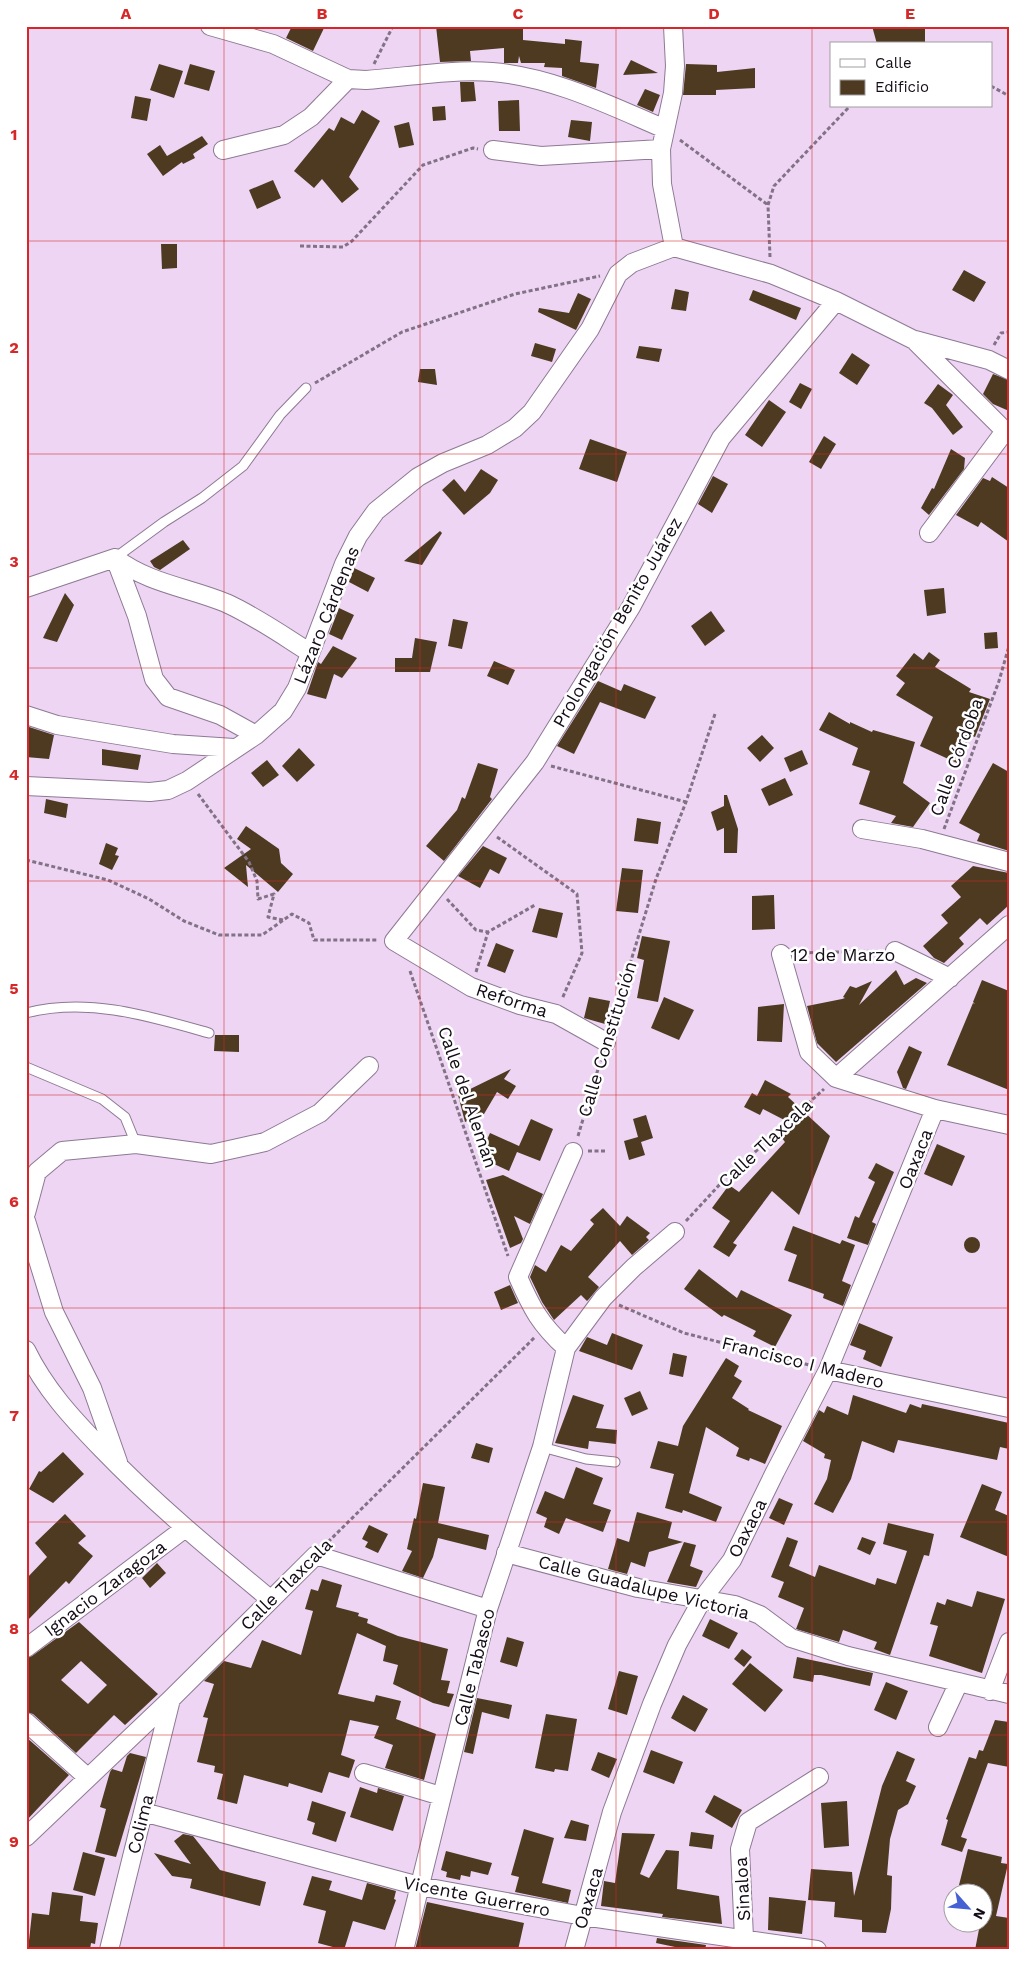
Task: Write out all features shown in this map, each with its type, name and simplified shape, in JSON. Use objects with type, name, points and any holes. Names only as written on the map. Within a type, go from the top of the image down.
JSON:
[{"type":"street","points":[[210,26],[257,32],[273,44],[348,79],[366,80],[491,72],[525,76],[592,98],[665,128]]},
{"type":"street","points":[[673,26],[675,66],[673,93],[661,148],[662,184],[674,247],[771,274],[836,301],[914,340],[989,360],[1009,370]]},
{"type":"street","points":[[223,150],[284,135],[311,117],[348,79]]},
{"type":"street","points":[[493,150],[541,156],[661,148]]},
{"type":"street","name":"Lázaro Cárdenas","points":[[26,786],[150,792],[168,790],[187,781],[256,735],[283,711],[297,688],[309,652],[344,564],[358,536],[376,511],[418,477],[443,463],[487,445],[515,428],[532,412],[590,329],[618,274],[632,263],[674,247]]},
{"type":"street","name":"Prolongación Benito Juárez","points":[[398,943],[432,891],[535,762],[631,607],[721,438],[836,301]]},
{"type":"street","points":[[914,340],[1007,433],[929,533]]},
{"type":"street","points":[[115,558],[133,571],[170,586],[225,603],[265,624],[309,652]]},
{"type":"street","points":[[26,588],[115,558]]},
{"type":"street","points":[[115,558],[137,616],[154,679],[158,685],[168,697],[220,715],[256,735]]},
{"type":"street","points":[[26,715],[57,725],[154,741],[234,748]]},
{"type":"street","points":[[862,829],[939,843],[1009,862]]},
{"type":"street","points":[[836,1078],[1009,925]]},
{"type":"street","name":"Reforma","points":[[398,943],[471,987],[520,1006],[556,1014],[606,1042]]},
{"type":"street","name":"12 de Marzo","points":[[895,951],[950,978]]},
{"type":"street","name":"12 de Marzo","points":[[781,954],[809,1052],[836,1078]]},
{"type":"street","points":[[26,1213],[37,1172],[62,1151],[136,1144],[211,1154],[265,1142],[320,1113],[369,1066]]},
{"type":"street","points":[[836,1078],[935,1109],[1009,1124]]},
{"type":"street","name":"Oaxaca","points":[[574,1950],[612,1812],[652,1704],[677,1645],[703,1598],[732,1560],[774,1472],[828,1370],[935,1109]]},
{"type":"street","points":[[573,1152],[518,1277],[531,1306],[544,1328],[566,1348],[603,1298],[634,1267],[675,1232]]},
{"type":"street","points":[[26,1221],[54,1312],[92,1388],[120,1467]]},
{"type":"street","name":"Calle Tabasco","points":[[404,1950],[488,1609],[542,1447],[566,1348]]},
{"type":"street","points":[[26,1350],[32,1379],[184,1529],[270,1599]]},
{"type":"street","name":"Francisco I Madero","points":[[828,1370],[1009,1408]]},
{"type":"street","name":"Ignacio Zaragoza","points":[[26,1648],[184,1529]]},
{"type":"street","name":"Calle Guadalupe Victoria","points":[[506,1553],[638,1588],[735,1605],[760,1615],[791,1638],[848,1656],[1009,1694]]},
{"type":"street","points":[[316,1555],[488,1609]]},
{"type":"street","name":"Calle Tlaxcala","points":[[26,1837],[171,1699],[316,1555]]},
{"type":"street","points":[[990,1691],[1009,1642]]},
{"type":"street","points":[[938,1726],[959,1682]]},
{"type":"street","name":"Colima","points":[[109,1950],[171,1699]]},
{"type":"street","points":[[26,1722],[88,1778]]},
{"type":"street","points":[[364,1773],[441,1796]]},
{"type":"street","name":"Sinaloa","points":[[747,1944],[740,1849],[748,1822],[819,1777]]},
{"type":"street","name":"Vicente Guerrero","points":[[143,1812],[419,1886],[747,1944],[817,1950]]},
{"type":"lane","points":[[115,558],[243,466],[280,415],[306,388]]},
{"type":"lane","points":[[26,1013],[95,1007],[140,1013],[209,1033]]},
{"type":"lane","points":[[26,1067],[102,1099],[125,1117],[136,1144]]},
{"type":"lane","points":[[542,1447],[586,1459],[616,1462]]},
{"type":"path","points":[[366,80],[393,26]]},
{"type":"path","points":[[992,87],[1009,96]]},
{"type":"path","points":[[771,274],[768,205],[774,186],[848,108]]},
{"type":"path","points":[[665,128],[768,205]]},
{"type":"path","points":[[300,246],[343,247],[352,240],[423,165],[473,148],[493,150]]},
{"type":"path","points":[[306,388],[402,332],[515,294],[618,274]]},
{"type":"path","name":"Calle Córdoba","points":[[939,843],[999,681],[1009,646]]},
{"type":"path","name":"Calle Constitución","points":[[573,1152],[656,879],[686,802],[716,714]]},
{"type":"path","points":[[535,762],[686,802]]},
{"type":"path","points":[[187,781],[249,862],[257,881],[258,899],[274,894],[268,917],[284,920]]},
{"type":"path","points":[[484,828],[577,894],[582,953],[556,1014]]},
{"type":"path","points":[[26,860],[108,880],[148,899],[184,921],[219,935],[262,935],[292,914],[309,923],[314,940],[398,943]]},
{"type":"path","points":[[432,891],[447,899],[476,930],[488,932],[535,905]]},
{"type":"path","points":[[471,987],[488,932]]},
{"type":"path","name":"Calle del Alemán","points":[[398,943],[509,1258]]},
{"type":"path","name":"12 de Marzo","points":[[781,954],[895,951]]},
{"type":"path","name":"Calle Tlaxcala","points":[[675,1232],[722,1182],[836,1078]]},
{"type":"path","name":"Francisco I Madero","points":[[603,1298],[684,1333],[828,1370]]},
{"type":"path","name":"Calle Tlaxcala","points":[[316,1555],[544,1328]]},
{"type":"building","points":[[292,26],[325,26],[313,51],[286,38]]},
{"type":"building","points":[[436,26],[523,26],[523,40],[565,44],[565,39],[582,41],[580,62],[599,64],[596,88],[562,76],[562,68],[544,67],[545,63],[521,63],[519,56],[518,63],[504,63],[504,48],[470,51],[471,61],[440,62]]},
{"type":"building","points":[[872,26],[925,26],[925,42],[876,42]]},
{"type":"building","points":[[631,60],[658,73],[623,75]]},
{"type":"building","points":[[159,64],[183,71],[174,98],[150,90]]},
{"type":"building","points":[[190,64],[215,71],[209,91],[184,84]]},
{"type":"building","points":[[686,64],[717,65],[717,72],[755,68],[755,88],[716,90],[716,95],[683,95]]},
{"type":"building","points":[[460,82],[474,82],[476,101],[461,102]]},
{"type":"building","points":[[645,89],[660,95],[653,112],[637,105]]},
{"type":"building","points":[[135,96],[151,99],[147,121],[131,118]]},
{"type":"building","points":[[519,100],[520,131],[499,131],[498,101]]},
{"type":"building","points":[[445,106],[446,120],[433,121],[432,107]]},
{"type":"building","points":[[362,110],[380,121],[349,177],[359,189],[342,203],[322,179],[314,188],[294,171],[329,128],[334,131],[341,117],[354,124]]},
{"type":"building","points":[[571,120],[592,122],[590,141],[568,137]]},
{"type":"building","points":[[409,122],[414,145],[399,148],[394,126]]},
{"type":"building","points":[[202,136],[208,144],[193,154],[195,158],[183,164],[182,162],[163,176],[147,154],[160,145],[167,156]]},
{"type":"building","points":[[273,180],[281,198],[257,209],[249,190]]},
{"type":"building","points":[[161,244],[177,244],[177,268],[162,269]]},
{"type":"building","points":[[964,270],[986,282],[974,302],[952,290]]},
{"type":"building","points":[[675,289],[689,292],[686,311],[671,309]]},
{"type":"building","points":[[753,290],[801,308],[796,320],[749,300]]},
{"type":"building","points":[[578,293],[591,299],[576,330],[538,312],[539,308],[569,313]]},
{"type":"building","points":[[535,343],[556,349],[552,362],[531,356]]},
{"type":"building","points":[[639,346],[662,349],[659,362],[636,358]]},
{"type":"building","points":[[852,353],[870,365],[857,385],[839,373]]},
{"type":"building","points":[[420,369],[435,369],[437,385],[418,382]]},
{"type":"building","points":[[993,374],[1009,380],[1009,411],[993,404],[983,394]]},
{"type":"building","points":[[800,383],[812,389],[801,409],[789,402]]},
{"type":"building","points":[[938,384],[953,395],[946,405],[963,427],[953,435],[932,408],[924,403]]},
{"type":"building","points":[[769,400],[786,412],[762,447],[745,435]]},
{"type":"building","points":[[824,436],[836,444],[821,469],[809,462]]},
{"type":"building","points":[[590,439],[627,452],[617,482],[579,469]]},
{"type":"building","points":[[951,449],[965,458],[964,469],[929,515],[921,508],[932,488],[934,489]]},
{"type":"building","points":[[481,469],[498,480],[490,493],[464,515],[442,490],[454,479],[465,492]]},
{"type":"building","points":[[713,476],[728,484],[712,513],[698,504]]},
{"type":"building","points":[[992,477],[1009,488],[1009,542],[981,522],[978,527],[956,515],[983,478],[990,481]]},
{"type":"building","points":[[440,531],[442,533],[422,565],[404,561]]},
{"type":"building","points":[[183,540],[190,549],[160,570],[154,567],[150,561]]},
{"type":"building","points":[[354,568],[375,578],[368,592],[349,582]]},
{"type":"building","points":[[944,588],[946,613],[927,616],[924,590]]},
{"type":"building","points":[[65,593],[74,605],[57,642],[43,638]]},
{"type":"building","points":[[339,608],[354,615],[342,640],[329,634]]},
{"type":"building","points":[[711,611],[725,631],[705,646],[691,626]]},
{"type":"building","points":[[453,619],[468,622],[462,649],[448,646]]},
{"type":"building","points":[[997,632],[998,648],[985,649],[984,633]]},
{"type":"building","points":[[415,638],[437,642],[430,672],[395,672],[395,658],[412,658]]},
{"type":"building","points":[[333,646],[357,658],[342,678],[334,674],[326,699],[307,694],[318,662],[321,664]]},
{"type":"building","points":[[929,652],[940,660],[935,667],[971,689],[969,692],[990,699],[975,737],[970,735],[957,763],[920,746],[933,717],[896,695],[905,683],[896,676],[914,653],[923,660]]},
{"type":"building","points":[[494,661],[515,670],[508,685],[487,676]]},
{"type":"building","points":[[598,681],[621,691],[624,684],[656,697],[645,719],[600,702],[574,754],[557,746]]},
{"type":"building","points":[[829,712],[850,724],[850,722],[872,732],[873,730],[915,742],[903,783],[930,803],[913,827],[891,823],[896,816],[859,804],[870,771],[852,765],[858,748],[819,730]]},
{"type":"building","points":[[26,726],[54,735],[49,759],[26,757]]},
{"type":"building","points":[[762,735],[774,748],[760,762],[747,748]]},
{"type":"building","points":[[299,748],[315,765],[297,782],[282,766]]},
{"type":"building","points":[[102,749],[141,755],[138,770],[102,765]]},
{"type":"building","points":[[802,750],[808,764],[790,772],[784,758]]},
{"type":"building","points":[[267,760],[279,775],[263,787],[251,773]]},
{"type":"building","points":[[478,763],[498,769],[490,797],[492,799],[444,861],[426,846],[457,810],[462,797],[465,799]]},
{"type":"building","points":[[993,763],[1009,772],[1009,851],[977,841],[980,834],[959,823]]},
{"type":"building","points":[[785,778],[793,795],[769,806],[761,789]]},
{"type":"building","points":[[724,795],[727,795],[738,829],[737,853],[724,853],[724,828],[717,831],[711,812],[724,806]]},
{"type":"building","points":[[46,799],[68,804],[66,818],[44,813]]},
{"type":"building","points":[[637,818],[661,822],[658,844],[634,841]]},
{"type":"building","points":[[246,826],[279,849],[281,863],[293,874],[278,892],[246,865],[248,887],[224,868],[251,849],[237,839]]},
{"type":"building","points":[[106,843],[118,848],[115,855],[119,856],[112,870],[99,864]]},
{"type":"building","points":[[483,846],[507,858],[499,874],[490,869],[480,888],[458,876]]},
{"type":"building","points":[[973,866],[1009,873],[1009,905],[987,925],[980,918],[959,938],[964,944],[944,963],[934,958],[923,946],[948,923],[941,915],[961,897],[951,886]]},
{"type":"building","points":[[622,868],[643,870],[638,913],[616,911]]},
{"type":"building","points":[[774,895],[775,929],[752,930],[752,896]]},
{"type":"building","points":[[539,908],[563,913],[557,938],[532,932]]},
{"type":"building","points":[[642,936],[670,941],[658,1002],[637,998],[644,960],[637,958]]},
{"type":"building","points":[[496,943],[514,950],[505,973],[487,966]]},
{"type":"building","points":[[896,970],[904,985],[916,978],[927,983],[836,1062],[817,1043],[807,1006],[845,998],[843,997],[850,986],[856,988],[872,981],[859,1005]]},
{"type":"building","points":[[982,980],[1009,991],[1009,1090],[947,1065],[973,1003],[975,1004],[973,1002]]},
{"type":"building","points":[[589,997],[610,1001],[605,1024],[584,1018]]},
{"type":"building","points":[[664,997],[694,1010],[679,1040],[651,1028]]},
{"type":"building","points":[[784,1004],[782,1042],[757,1041],[758,1007]]},
{"type":"building","points":[[215,1035],[239,1035],[239,1052],[214,1051]]},
{"type":"building","points":[[909,1046],[922,1052],[906,1089],[903,1088],[897,1072]]},
{"type":"building","points":[[511,1069],[504,1079],[516,1086],[508,1099],[497,1092],[484,1114],[465,1122],[458,1095]]},
{"type":"building","points":[[765,1080],[791,1094],[788,1097],[830,1136],[799,1215],[772,1191],[733,1243],[737,1245],[729,1257],[713,1247],[730,1221],[712,1208],[729,1185],[739,1192],[785,1142],[782,1138],[794,1125],[763,1109],[760,1115],[744,1107],[752,1093],[757,1096]]},
{"type":"building","points":[[646,1115],[653,1138],[641,1142],[645,1155],[629,1160],[624,1141],[638,1137],[633,1119]]},
{"type":"building","points":[[531,1119],[553,1129],[540,1161],[517,1152],[509,1171],[479,1157],[490,1133],[519,1146]]},
{"type":"building","points":[[937,1144],[965,1156],[952,1186],[924,1174]]},
{"type":"building","points":[[876,1163],[894,1172],[872,1222],[876,1224],[868,1245],[847,1238],[855,1216],[859,1218],[875,1182],[868,1178]]},
{"type":"building","points":[[503,1175],[543,1194],[530,1224],[514,1216],[523,1239],[521,1243],[510,1248],[486,1180]]},
{"type":"building","points":[[603,1208],[620,1226],[627,1216],[650,1233],[646,1237],[649,1240],[632,1255],[620,1241],[588,1277],[599,1287],[589,1299],[587,1301],[581,1295],[554,1320],[542,1302],[530,1277],[535,1265],[546,1272],[561,1245],[571,1251],[594,1224],[590,1220]]},
{"type":"building","points":[[793,1226],[840,1244],[842,1240],[855,1245],[842,1281],[851,1285],[843,1306],[823,1298],[824,1294],[788,1281],[797,1255],[784,1250]]},
{"type":"building","points":[[972,1237],[978,1239],[980,1245],[978,1251],[972,1253],[966,1251],[964,1245],[966,1239]]},
{"type":"building","points":[[699,1269],[737,1298],[741,1290],[792,1315],[775,1347],[753,1336],[756,1331],[724,1315],[722,1317],[684,1289]]},
{"type":"building","points":[[510,1285],[518,1303],[501,1310],[494,1292]]},
{"type":"building","points":[[859,1323],[893,1337],[881,1367],[863,1359],[866,1351],[850,1345]]},
{"type":"building","points":[[612,1333],[643,1345],[632,1370],[579,1351],[587,1337],[607,1345]]},
{"type":"building","points":[[673,1353],[687,1356],[683,1377],[669,1374]]},
{"type":"building","points":[[726,1358],[739,1366],[734,1376],[742,1381],[732,1398],[748,1410],[782,1426],[765,1464],[750,1458],[749,1461],[736,1456],[739,1448],[706,1427],[689,1493],[722,1507],[716,1522],[683,1510],[682,1513],[665,1508],[674,1474],[650,1468],[658,1441],[678,1446],[683,1426]]},
{"type":"building","points":[[640,1391],[648,1409],[632,1416],[624,1398]]},
{"type":"building","points":[[573,1395],[604,1405],[596,1428],[617,1430],[616,1444],[589,1441],[588,1449],[555,1443]]},
{"type":"building","points":[[853,1395],[906,1413],[910,1404],[921,1408],[922,1404],[1009,1423],[1009,1449],[1000,1447],[997,1460],[898,1440],[894,1453],[862,1441],[851,1479],[833,1513],[814,1504],[827,1479],[831,1460],[824,1458],[825,1454],[803,1441],[819,1410],[824,1413],[827,1406],[848,1415]]},
{"type":"building","points":[[476,1443],[493,1448],[489,1463],[471,1458]]},
{"type":"building","points":[[63,1452],[84,1474],[53,1503],[29,1489],[39,1471],[41,1472]]},
{"type":"building","points":[[576,1467],[603,1478],[593,1504],[611,1510],[603,1532],[566,1518],[559,1534],[544,1527],[547,1518],[536,1513],[545,1491],[564,1499]]},
{"type":"building","points":[[423,1483],[445,1487],[438,1523],[489,1535],[486,1550],[438,1538],[433,1557],[423,1578],[402,1571],[412,1551],[407,1549],[414,1518],[416,1519]]},
{"type":"building","points":[[982,1484],[1002,1492],[995,1510],[1009,1516],[1009,1557],[960,1537]]},
{"type":"building","points":[[779,1498],[793,1504],[784,1525],[769,1518]]},
{"type":"building","points":[[637,1512],[672,1522],[668,1538],[683,1542],[649,1552],[645,1567],[631,1562],[627,1574],[608,1569],[617,1538],[629,1542]]},
{"type":"building","points":[[65,1514],[86,1536],[78,1543],[93,1556],[69,1584],[66,1581],[26,1622],[26,1579],[47,1557],[35,1543]]},
{"type":"building","points":[[888,1523],[934,1534],[929,1556],[924,1555],[890,1655],[874,1649],[877,1642],[843,1630],[839,1642],[796,1629],[804,1608],[778,1597],[784,1582],[771,1577],[787,1537],[798,1541],[789,1566],[815,1577],[819,1565],[875,1585],[877,1578],[896,1584],[907,1551],[883,1544]]},
{"type":"building","points":[[369,1525],[388,1534],[378,1553],[365,1547],[368,1542],[362,1539]]},
{"type":"building","points":[[862,1537],[876,1542],[870,1555],[857,1549]]},
{"type":"building","points":[[684,1542],[696,1545],[690,1566],[703,1571],[696,1587],[667,1582]]},
{"type":"building","points":[[157,1563],[166,1573],[150,1588],[142,1578]]},
{"type":"building","points":[[322,1579],[342,1585],[336,1607],[359,1613],[358,1616],[368,1619],[367,1623],[398,1636],[448,1649],[441,1680],[450,1681],[447,1693],[454,1694],[449,1707],[433,1703],[393,1684],[398,1665],[383,1661],[386,1646],[357,1633],[338,1694],[374,1702],[376,1695],[401,1701],[396,1719],[436,1734],[424,1780],[385,1768],[393,1745],[374,1738],[379,1726],[350,1720],[341,1755],[355,1760],[349,1778],[329,1772],[322,1793],[289,1783],[288,1787],[244,1775],[237,1804],[217,1799],[223,1774],[214,1772],[215,1766],[197,1762],[208,1718],[203,1717],[214,1684],[204,1681],[224,1661],[251,1668],[262,1640],[301,1655],[313,1611],[305,1609],[311,1589],[318,1591]]},
{"type":"building","points":[[977,1591],[1005,1599],[982,1673],[929,1656],[938,1626],[930,1624],[937,1602],[945,1605],[947,1599],[972,1607]]},
{"type":"building","points":[[710,1619],[738,1633],[729,1649],[702,1636]]},
{"type":"building","points":[[79,1622],[158,1694],[125,1725],[114,1715],[76,1753],[33,1714],[26,1712],[26,1658],[32,1656]],"holes":[[[81,1661],[107,1685],[88,1704],[61,1680]]]},
{"type":"building","points":[[507,1637],[524,1642],[517,1667],[500,1662]]},
{"type":"building","points":[[742,1649],[752,1657],[744,1667],[734,1659]]},
{"type":"building","points":[[797,1657],[873,1673],[870,1686],[821,1675],[814,1675],[813,1682],[793,1678]]},
{"type":"building","points":[[750,1663],[783,1690],[765,1712],[732,1684]]},
{"type":"building","points":[[619,1671],[638,1676],[627,1715],[608,1709]]},
{"type":"building","points":[[886,1682],[908,1691],[896,1720],[874,1710]]},
{"type":"building","points":[[683,1695],[708,1709],[695,1732],[671,1718]]},
{"type":"building","points":[[477,1698],[512,1705],[509,1719],[482,1712],[473,1754],[464,1752]]},
{"type":"building","points":[[546,1714],[577,1719],[568,1771],[555,1769],[554,1772],[535,1768]]},
{"type":"building","points":[[995,1720],[1009,1722],[1009,1767],[988,1763],[961,1837],[967,1839],[962,1852],[941,1845],[948,1820],[946,1819],[969,1757],[976,1759],[979,1750],[983,1751]]},
{"type":"building","points":[[26,1737],[69,1775],[26,1821]]},
{"type":"building","points":[[651,1750],[683,1762],[674,1784],[643,1772]]},
{"type":"building","points":[[897,1751],[915,1759],[906,1781],[916,1786],[908,1804],[898,1810],[890,1839],[887,1875],[892,1876],[891,1909],[886,1933],[862,1932],[862,1920],[834,1917],[835,1902],[808,1900],[811,1869],[852,1872],[854,1896],[882,1786]]},
{"type":"building","points":[[598,1752],[617,1759],[609,1778],[591,1770]]},
{"type":"building","points":[[130,1753],[146,1757],[116,1857],[95,1852],[106,1809],[100,1807],[110,1772],[112,1769],[122,1772],[127,1756]]},
{"type":"building","points":[[360,1787],[377,1793],[378,1788],[404,1796],[393,1831],[350,1817]]},
{"type":"building","points":[[714,1795],[742,1810],[732,1828],[705,1812]]},
{"type":"building","points":[[312,1801],[346,1812],[336,1842],[312,1834],[315,1823],[307,1820]]},
{"type":"building","points":[[847,1801],[849,1846],[824,1848],[821,1803]]},
{"type":"building","points":[[571,1820],[589,1825],[586,1841],[564,1838]]},
{"type":"building","points":[[524,1829],[554,1838],[542,1883],[571,1890],[568,1903],[515,1892],[519,1877],[511,1875]]},
{"type":"building","points":[[691,1832],[714,1835],[712,1849],[689,1846]]},
{"type":"building","points":[[622,1833],[655,1834],[640,1874],[649,1878],[666,1850],[679,1851],[677,1889],[719,1896],[722,1924],[662,1917],[663,1914],[601,1906],[604,1881],[615,1883]]},
{"type":"building","points":[[183,1834],[193,1836],[220,1870],[266,1882],[260,1906],[190,1888],[192,1879],[172,1876],[154,1853],[191,1864],[174,1841]]},
{"type":"building","points":[[968,1849],[1002,1857],[1001,1863],[1008,1864],[996,1916],[1009,1918],[1009,1950],[975,1950],[978,1934],[992,1934],[992,1884],[959,1884]]},
{"type":"building","points":[[446,1851],[492,1863],[488,1875],[471,1871],[470,1877],[461,1875],[460,1880],[446,1877],[447,1872],[441,1870]]},
{"type":"building","points":[[83,1852],[105,1858],[95,1896],[73,1890]]},
{"type":"building","points":[[312,1876],[332,1881],[329,1890],[362,1900],[367,1883],[396,1891],[394,1899],[396,1900],[385,1930],[353,1921],[344,1950],[318,1943],[326,1911],[303,1905]]},
{"type":"building","points":[[52,1892],[83,1896],[80,1921],[98,1923],[95,1944],[91,1943],[90,1950],[28,1950],[32,1913],[49,1915]]},
{"type":"building","points":[[769,1897],[806,1901],[802,1934],[768,1930]]},
{"type":"building","points":[[427,1902],[524,1923],[518,1950],[415,1950]]},
{"type":"building","points":[[657,1938],[706,1945],[705,1950],[674,1950],[675,1947],[656,1943]]}]
